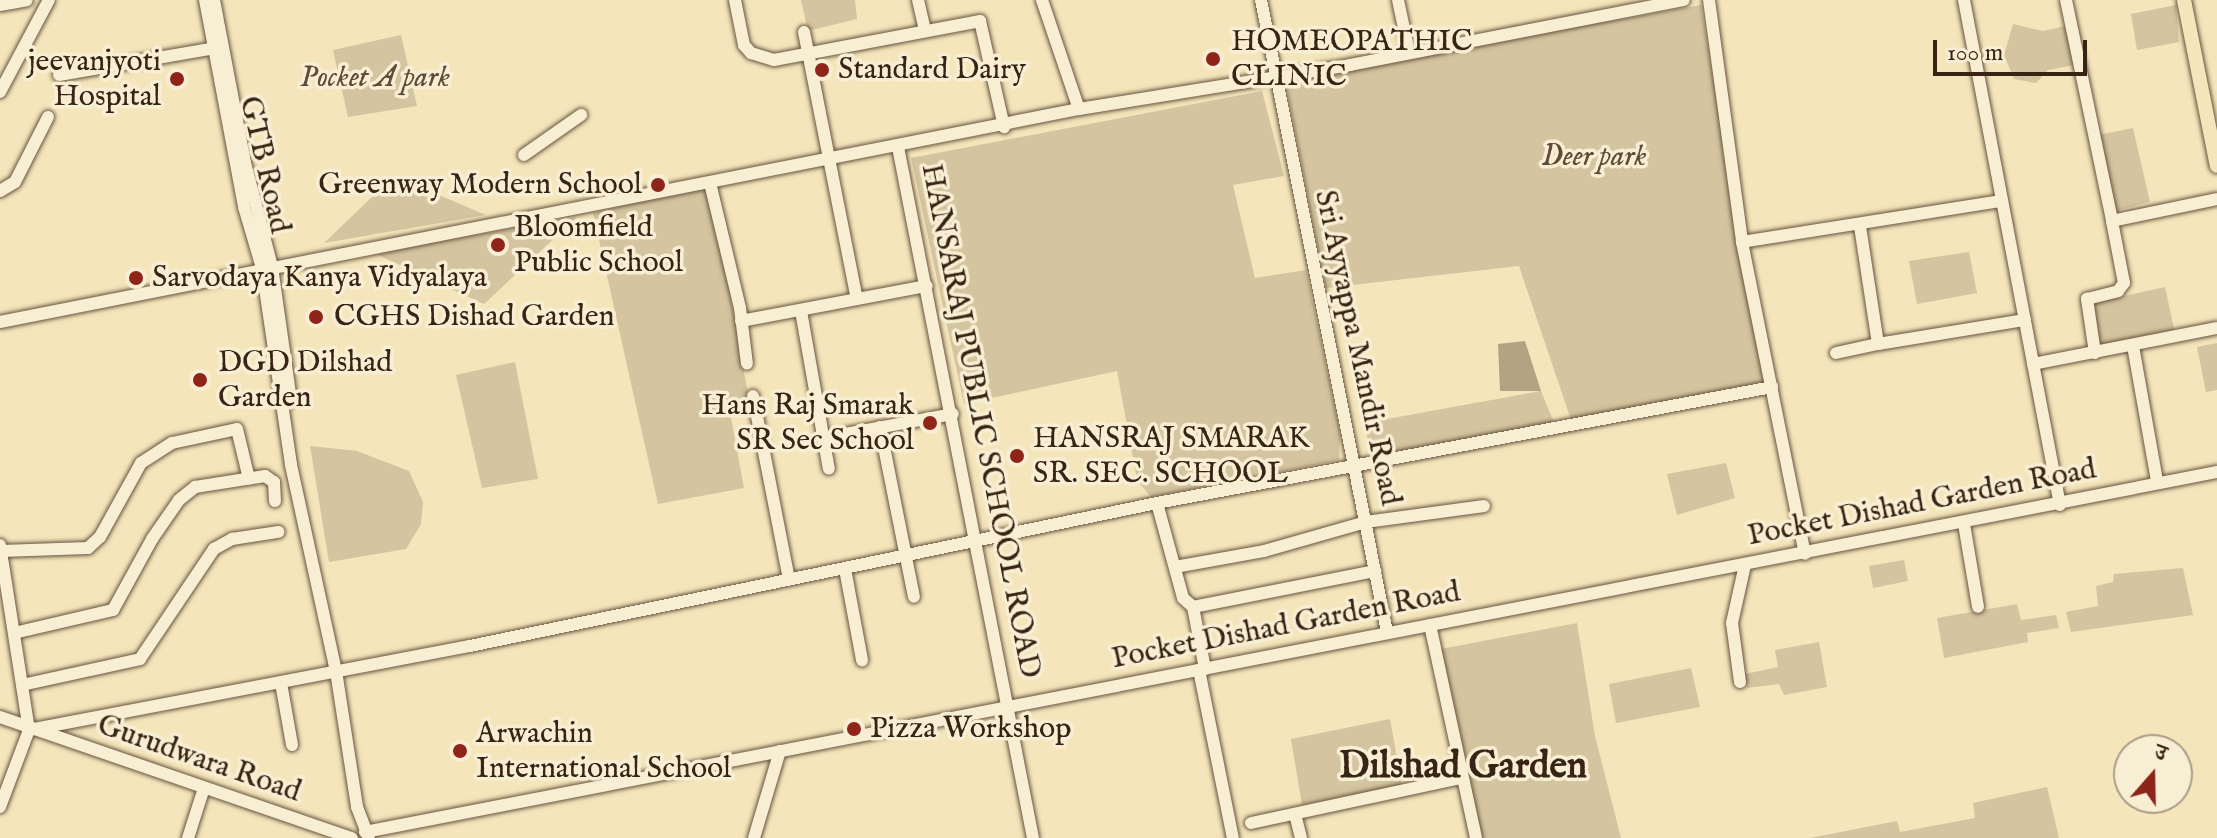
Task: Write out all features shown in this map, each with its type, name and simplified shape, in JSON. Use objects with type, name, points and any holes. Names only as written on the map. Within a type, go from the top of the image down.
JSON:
[{"type":"main road","points":[[2184,0],[2217,166]]},
{"type":"main road","points":[[2191,0],[2217,134]]},
{"type":"street","points":[[0,5],[27,0]]},
{"type":"street","points":[[0,92],[49,0]]},
{"type":"street","name":"GTB Road","points":[[205,0],[267,268],[295,465],[367,835]]},
{"type":"street","name":"GTB Road","points":[[214,0],[218,47]]},
{"type":"street","points":[[735,0],[744,45],[751,53],[774,60],[808,50],[980,21],[1004,127]]},
{"type":"street","points":[[918,0],[925,30]]},
{"type":"street","points":[[1042,0],[1079,109]]},
{"type":"street","name":"Sri Ayyappa Mandir Road","points":[[1261,0],[1273,75],[1387,632]]},
{"type":"street","points":[[1398,0],[1409,52]]},
{"type":"street","points":[[0,322],[1004,127],[1079,109],[1409,52],[1684,0]]},
{"type":"street","points":[[1709,0],[1742,242],[1805,554]]},
{"type":"street","points":[[1964,0],[2060,505]]},
{"type":"street","points":[[2066,0],[2124,283],[2118,291],[2087,299],[2095,353]]},
{"type":"street","points":[[804,32],[832,159],[857,299]]},
{"type":"street","points":[[59,75],[218,47]]},
{"type":"street","points":[[524,155],[581,115]]},
{"type":"street","points":[[0,191],[15,182],[48,117]]},
{"type":"street","name":"HANSARAJ PUBLIC SCHOOL ROAD","points":[[898,147],[1011,705],[1033,838]]},
{"type":"street","points":[[710,183],[741,321],[747,364]]},
{"type":"street","points":[[2112,221],[2217,199]]},
{"type":"street","points":[[1742,242],[1860,226],[2002,201]]},
{"type":"street","points":[[1860,226],[1878,344]]},
{"type":"street","points":[[741,321],[927,286]]},
{"type":"street","points":[[801,311],[829,469]]},
{"type":"street","points":[[1836,353],[2025,320]]},
{"type":"street","points":[[2033,364],[2217,328]]},
{"type":"street","points":[[2133,346],[2157,481]]},
{"type":"street","points":[[29,730],[281,683],[1157,503],[1772,387]]},
{"type":"street","points":[[753,396],[789,579]]},
{"type":"street","points":[[823,438],[953,414]]},
{"type":"street","points":[[880,427],[914,597]]},
{"type":"street","points":[[0,807],[29,730],[0,548],[88,548],[100,537],[141,463],[172,443],[237,429],[249,479]]},
{"type":"street","name":"Pocket Dishad Garden Road","points":[[367,835],[1011,705],[1964,524],[2157,481],[2217,472]]},
{"type":"street","points":[[14,633],[113,610],[152,539],[185,493],[270,477],[275,501]]},
{"type":"street","points":[[1157,503],[1183,598],[1193,607],[1233,838]]},
{"type":"street","points":[[1175,567],[1264,551],[1366,522],[1484,506]]},
{"type":"street","points":[[1964,524],[1978,607]]},
{"type":"street","points":[[22,685],[140,659],[214,549],[232,539],[278,532]]},
{"type":"street","points":[[1740,682],[1732,623],[1745,565]]},
{"type":"street","points":[[845,569],[862,660]]},
{"type":"street","points":[[1193,607],[1375,571]]},
{"type":"street","points":[[1430,625],[1476,838]]},
{"type":"street","points":[[281,683],[292,745]]},
{"type":"street","name":"Gurudwara Road","points":[[0,717],[29,730],[352,838]]},
{"type":"street","points":[[754,838],[780,751]]},
{"type":"street","points":[[1251,823],[1461,778]]},
{"type":"street","points":[[188,838],[204,788]]},
{"type":"street","points":[[1295,814],[1301,838]]},
{"type":"green space","points":[[801,0],[855,0],[857,19],[808,31]]},
{"type":"green space","name":"Deer park","points":[[1701,5],[1765,393],[1571,420],[1519,266],[1326,288],[1285,79]]},
{"type":"green space","points":[[2176,5],[2179,42],[2137,50],[2131,14]]},
{"type":"green space","points":[[2013,24],[2043,31],[2065,26],[2074,65],[2048,70],[2036,83],[2014,79],[2004,55]]},
{"type":"green space","name":"Pocket A park","points":[[401,35],[417,106],[348,117],[333,50]]},
{"type":"green space","points":[[1262,91],[1284,176],[1233,185],[1255,278],[1306,270],[1340,434],[1339,460],[1151,497],[1137,480],[1117,371],[964,404],[911,158]]},
{"type":"green space","points":[[2133,128],[2150,202],[2108,213],[2093,136]]},
{"type":"green space","points":[[394,176],[486,215],[324,243]]},
{"type":"green space","points":[[710,183],[749,399],[729,407],[744,488],[658,504],[593,213]]},
{"type":"green space","points":[[577,217],[484,304],[374,253]]},
{"type":"green space","points":[[1969,252],[1977,293],[1917,304],[1909,261]]},
{"type":"green space","points":[[2165,287],[2176,338],[2100,354],[2083,305]]},
{"type":"green space","points":[[2217,343],[2217,390],[2206,392],[2197,347]]},
{"type":"green space","points":[[515,362],[538,479],[482,488],[456,375]]},
{"type":"green space","points":[[1541,391],[1557,430],[1372,469],[1365,423]]},
{"type":"green space","points":[[310,446],[357,451],[409,471],[423,502],[421,524],[406,549],[329,562]]},
{"type":"green space","points":[[1726,463],[1735,498],[1677,515],[1667,474]]},
{"type":"green space","points":[[1904,560],[1908,581],[1873,588],[1869,566]]},
{"type":"green space","points":[[2183,568],[2193,615],[2071,632],[2066,612],[2098,606],[2096,586],[2113,582],[2114,574]]},
{"type":"green space","points":[[2017,604],[2021,620],[2056,615],[2059,628],[2027,633],[2028,642],[1944,658],[1937,618]]},
{"type":"green space","points":[[1577,623],[1595,736],[1621,838],[1479,838],[1441,649]]},
{"type":"green space","points":[[1819,642],[1827,687],[1784,695],[1779,684],[1747,688],[1745,674],[1778,667],[1775,650]]},
{"type":"green space","points":[[1691,668],[1700,707],[1616,723],[1609,684]]},
{"type":"green space","points":[[1390,719],[1402,785],[1302,805],[1291,739]]},
{"type":"green space","points":[[2047,787],[2059,838],[1810,838],[1897,821],[1900,832],[1975,818],[1973,803]]},
{"type":"shaded area","points":[[1525,341],[1541,391],[1500,391],[1498,344]]},
{"type":"place","name":"HOMEOPATHIC CLINIC","points":[[1213,59]]},
{"type":"place","name":"Standard Dairy","points":[[822,70]]},
{"type":"place","name":"jeevanjyoti Hospital","points":[[177,79]]},
{"type":"place","name":"Greenway Modern School","points":[[658,185]]},
{"type":"place","name":"Bloomfield Public School","points":[[498,245]]},
{"type":"place","name":"Sarvodaya Kanya Vidyalaya","points":[[136,278]]},
{"type":"place","name":"CGHS Dishad Garden","points":[[316,317]]},
{"type":"place","name":"DGD Dilshad Garden","points":[[200,380]]},
{"type":"place","name":"Hans Raj Smarak SR Sec School","points":[[930,423]]},
{"type":"place","name":"HANSRAJ SMARAK SR. SEC. SCHOOL","points":[[1017,456]]},
{"type":"place","name":"Pizza Workshop","points":[[854,729]]},
{"type":"place","name":"Arwachin International School","points":[[460,751]]},
{"type":"district","name":"Dilshad Garden","points":[[1463,768]]}]
